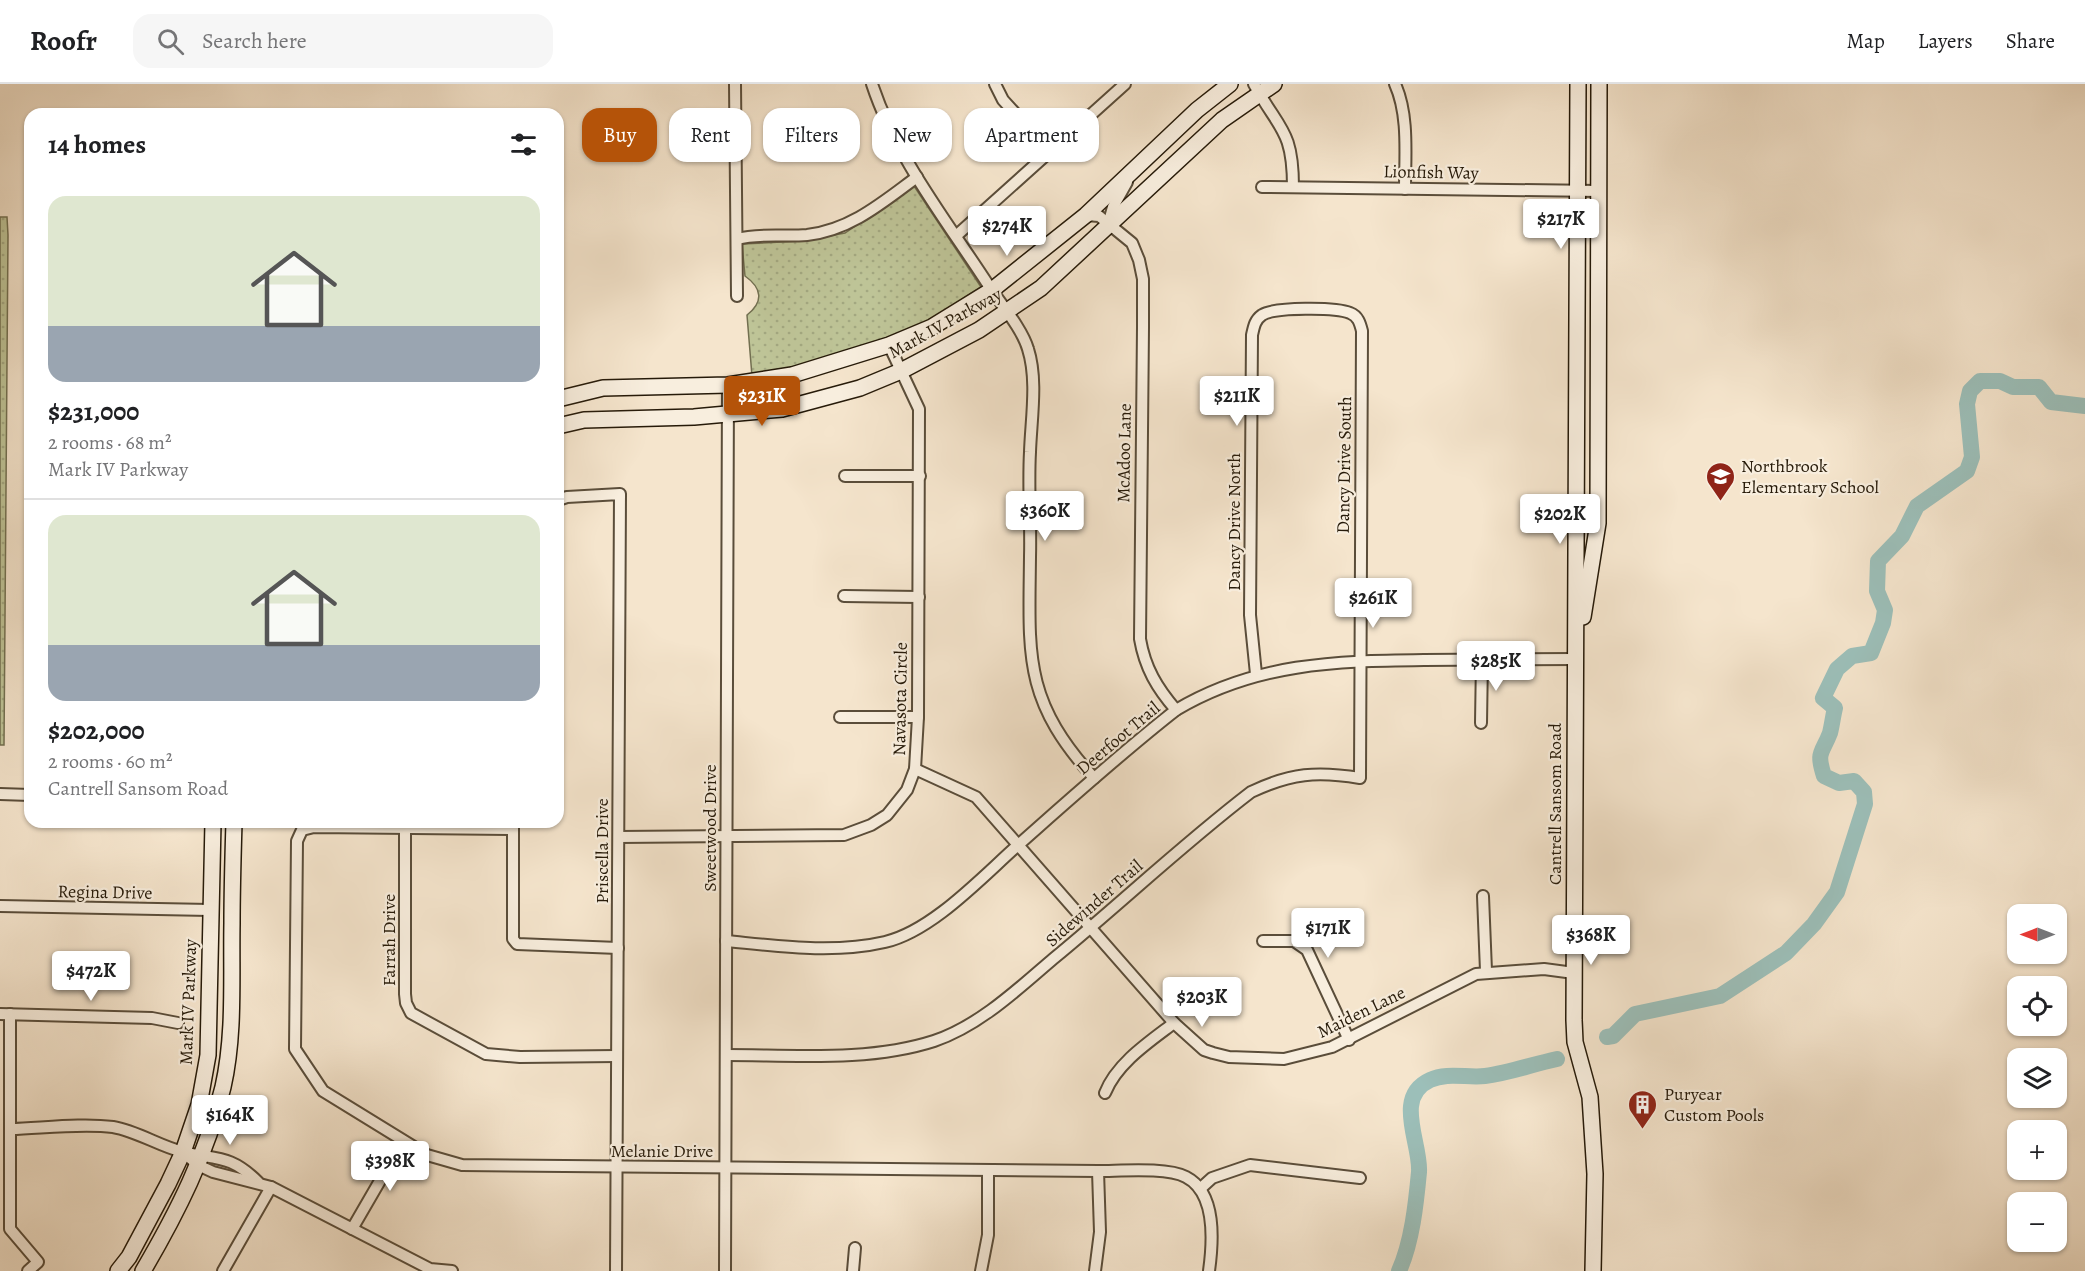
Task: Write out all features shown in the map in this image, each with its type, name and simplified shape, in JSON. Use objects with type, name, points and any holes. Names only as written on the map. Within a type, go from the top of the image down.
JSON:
[{"type":"main road","name":"Mark IV Parkway","points":[[564,398],[603,388],[728,385],[792,375],[889,345],[932,327],[992,290],[1086,215],[1197,110],[1230,84]]},
{"type":"main road","name":"Mark IV Parkway","points":[[564,425],[584,420],[728,414],[782,409],[860,388],[901,371],[979,330],[1041,288],[1256,88],[1274,84]]},
{"type":"main road","name":"Cantrell Sansom Road","points":[[1578,84],[1574,973],[1575,1042],[1590,1097],[1595,1174],[1593,1271]]},
{"type":"main road","name":"Cantrell Sansom Road","points":[[1575,658],[1594,560],[1598,514],[1599,84]]},
{"type":"main road","points":[[1578,311],[1600,311]]},
{"type":"main road","points":[[1577,515],[1598,514]]},
{"type":"main road","name":"Mark IV Parkway","points":[[118,1271],[129,1257],[183,1152],[199,1105],[208,1054],[213,828]]},
{"type":"main road","points":[[143,1271],[172,1221],[201,1159],[223,1086],[229,1041],[234,828]]},
{"type":"street","points":[[735,84],[737,296]]},
{"type":"street","points":[[872,84],[880,107],[917,177],[1028,346],[1030,358],[1029,653],[1033,673],[1052,724],[1068,749],[1094,778]]},
{"type":"street","points":[[995,84],[1003,100],[1010,108]]},
{"type":"street","points":[[1099,108],[1125,84]]},
{"type":"street","points":[[1395,84],[1405,134],[1405,189]]},
{"type":"street","points":[[1256,88],[1286,134],[1291,147],[1293,187]]},
{"type":"street","points":[[957,236],[1040,162]]},
{"type":"street","points":[[1108,225],[1113,207],[1132,171]]},
{"type":"street","points":[[737,238],[827,232],[849,224],[869,212],[917,177]]},
{"type":"street","name":"Lionfish Way","points":[[1262,187],[1599,191]]},
{"type":"street","name":"McAdoo Lane","points":[[1086,215],[1099,216],[1132,243],[1140,260],[1143,279],[1140,639],[1147,667],[1156,686],[1176,710]]},
{"type":"street","name":"Dancy Drive South","points":[[1311,310],[1349,313],[1360,322],[1362,331],[1359,661]]},
{"type":"street","name":"Dancy Drive North","points":[[1257,674],[1250,615],[1252,335],[1255,322],[1264,314],[1311,310]]},
{"type":"street","name":"Navasota Circle","points":[[619,837],[844,835],[887,814],[898,804],[907,790],[915,769],[918,717],[919,409],[889,345]]},
{"type":"street","name":"Sweetwood Drive","points":[[725,1271],[728,385]]},
{"type":"street","points":[[845,476],[920,476]]},
{"type":"street","name":"Priscella Drive","points":[[564,498],[620,494],[616,1271]]},
{"type":"street","points":[[844,596],[919,597]]},
{"type":"street","name":"Deerfoot Trail","points":[[726,941],[790,948],[838,948],[886,942],[906,934],[940,912],[1176,710],[1201,695],[1257,674],[1359,661],[1575,658]]},
{"type":"street","points":[[1481,723],[1482,659]]},
{"type":"street","name":"Sidewinder Trail","points":[[726,1054],[867,1052],[933,1041],[975,1021],[1091,928],[1251,792],[1293,776],[1324,772],[1360,778],[1359,661]]},
{"type":"street","points":[[840,717],[918,717]]},
{"type":"street","name":"Maiden Lane","points":[[915,769],[976,797],[1174,1023],[1204,1050],[1229,1057],[1284,1059],[1332,1047],[1349,1040],[1476,974],[1486,971],[1544,969],[1574,973]]},
{"type":"street","points":[[0,794],[24,795]]},
{"type":"street","name":"Melanie Drive","points":[[310,828],[302,830],[297,841],[295,1049],[323,1091],[427,1155],[462,1166],[1164,1172],[1186,1176],[1201,1188]]},
{"type":"street","name":"Farrah Drive","points":[[405,828],[405,994],[406,1003],[411,1012],[454,1039],[486,1054],[520,1057],[617,1056]]},
{"type":"street","points":[[513,828],[513,939],[517,944],[618,948]]},
{"type":"street","points":[[1483,896],[1486,971]]},
{"type":"street","name":"Regina Drive","points":[[0,906],[210,910]]},
{"type":"street","points":[[1263,941],[1294,940],[1307,950],[1349,1040]]},
{"type":"street","points":[[28,1271],[38,1262],[10,1229],[11,1129],[5,1014],[152,1018],[178,1023]]},
{"type":"street","points":[[1105,1093],[1110,1081],[1139,1050],[1174,1023]]},
{"type":"street","points":[[11,1129],[114,1127],[201,1159],[236,1164],[258,1182],[430,1269],[452,1271]]},
{"type":"street","points":[[352,1229],[403,1141]]},
{"type":"street","points":[[1209,1271],[1209,1207],[1201,1188],[1212,1178],[1250,1165],[1360,1178]]},
{"type":"street","points":[[981,1271],[988,1235],[988,1170]]},
{"type":"street","points":[[1095,1271],[1100,1232],[1098,1171]]},
{"type":"street","points":[[223,1271],[271,1187]]},
{"type":"street","points":[[853,1271],[855,1248]]},
{"type":"green space","points":[[914,186],[981,287],[927,321],[885,340],[820,361],[752,376],[747,315],[756,305],[759,295],[755,285],[745,276],[742,244],[802,241],[845,233]]},
{"type":"green space","points":[[0,217],[7,217],[8,235],[4,745],[0,745]]},
{"type":"waterway","points":[[1607,1037],[1613,1036],[1635,1014],[1720,996],[1786,953],[1814,924],[1837,892],[1865,804],[1864,792],[1854,781],[1839,783],[1824,776],[1820,757],[1830,733],[1835,708],[1823,698],[1837,669],[1852,656],[1871,653],[1883,623],[1885,610],[1877,591],[1878,561],[1902,536],[1917,506],[1967,471],[1972,457],[1967,404],[1970,391],[1980,381],[2000,381],[2013,387],[2039,387],[2051,402],[2085,406]]},
{"type":"waterway","points":[[1399,1271],[1410,1235],[1419,1172],[1419,1160],[1411,1122],[1413,1097],[1419,1088],[1437,1078],[1494,1075],[1557,1059]]},
{"type":"place","name":"Northbrook Elementary School","points":[[1720,502]]},
{"type":"place","name":"Puryear Custom Pools","points":[[1643,1130]]}]
